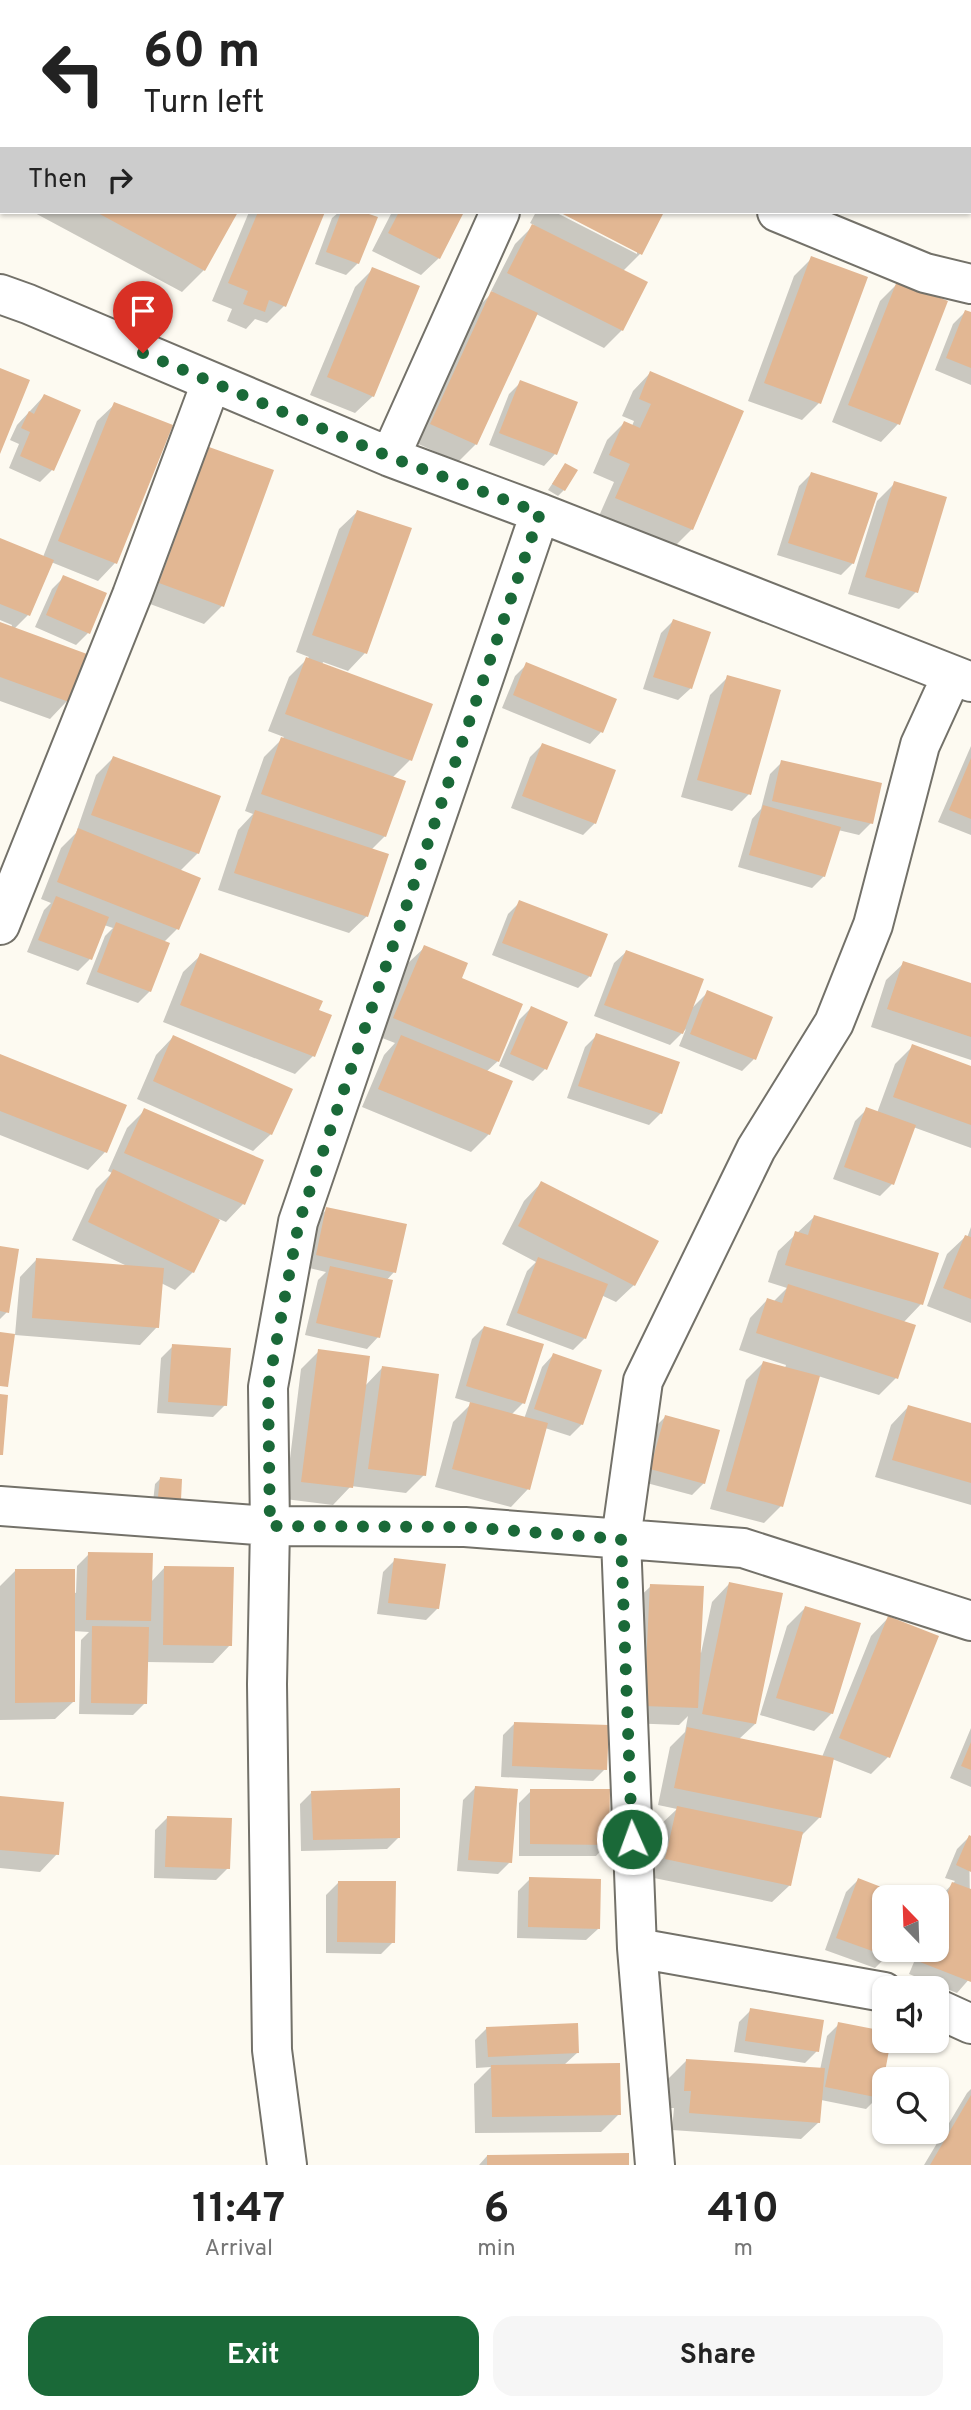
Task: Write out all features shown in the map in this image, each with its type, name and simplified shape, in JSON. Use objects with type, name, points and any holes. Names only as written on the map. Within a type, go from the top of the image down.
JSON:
[{"type":"street","points":[[390,457],[499,214]]},
{"type":"street","points":[[782,214],[925,273],[971,284]]},
{"type":"street","points":[[0,295],[28,304],[390,457],[961,678],[920,745],[873,925],[834,1023],[756,1149],[643,1381],[621,1539],[636,1948],[655,2165]]},
{"type":"street","points":[[0,925],[132,595],[211,383]]},
{"type":"street","points":[[287,2165],[272,2050],[267,1684],[270,1526],[268,1387],[299,1222],[540,513]]},
{"type":"street","points":[[0,1506],[270,1526],[465,1527],[743,1548],[971,1621]]},
{"type":"street","points":[[636,1948],[872,1990]]},
{"type":"street","points":[[949,2014],[971,2024]]},
{"type":"building","points":[[100,214],[237,214],[205,271]]},
{"type":"building","points":[[257,214],[324,214],[286,307],[269,300],[265,312],[243,304],[248,291],[228,283]]},
{"type":"building","points":[[340,214],[369,214],[378,217],[359,264],[326,252]]},
{"type":"building","points":[[398,214],[463,214],[440,259],[388,233]]},
{"type":"building","points":[[563,214],[663,214],[642,255]]},
{"type":"building","points":[[532,224],[648,282],[623,331],[507,273]]},
{"type":"building","points":[[811,256],[868,277],[821,404],[764,383]]},
{"type":"building","points":[[372,267],[420,286],[374,397],[327,377]]},
{"type":"building","points":[[897,281],[948,301],[900,425],[848,405]]},
{"type":"building","points":[[491,291],[538,313],[477,445],[430,424]]},
{"type":"building","points":[[965,310],[971,312],[971,368],[946,358]]},
{"type":"building","points":[[0,368],[30,380],[0,454]]},
{"type":"building","points":[[650,371],[744,411],[693,530],[615,498],[630,464],[609,455],[624,421],[640,428],[651,404],[639,399]]},
{"type":"building","points":[[520,380],[578,402],[557,455],[499,433]]},
{"type":"building","points":[[44,394],[81,410],[54,471],[20,456],[30,432],[21,428],[29,411],[34,414]]},
{"type":"building","points":[[114,402],[173,425],[117,564],[58,541]]},
{"type":"building","points":[[209,447],[274,470],[224,607],[159,583]]},
{"type":"building","points":[[565,463],[578,470],[565,491],[552,484]]},
{"type":"building","points":[[811,472],[878,493],[854,564],[788,543]]},
{"type":"building","points":[[894,481],[947,497],[918,593],[865,577]]},
{"type":"building","points":[[357,510],[412,528],[367,654],[312,635]]},
{"type":"building","points":[[0,538],[54,560],[30,616],[0,604]]},
{"type":"building","points":[[63,575],[107,593],[90,634],[46,615]]},
{"type":"building","points":[[673,619],[711,632],[692,689],[653,677]]},
{"type":"building","points":[[0,622],[87,654],[69,702],[0,677]]},
{"type":"building","points":[[306,657],[433,704],[412,761],[285,714]]},
{"type":"building","points":[[526,662],[617,699],[603,733],[513,695]]},
{"type":"building","points":[[727,675],[781,690],[751,795],[697,780]]},
{"type":"building","points":[[281,737],[406,781],[386,837],[261,794]]},
{"type":"building","points":[[542,743],[616,770],[596,824],[522,796]]},
{"type":"building","points":[[113,756],[221,796],[199,854],[91,815]]},
{"type":"building","points":[[971,758],[971,819],[949,810]]},
{"type":"building","points":[[781,760],[882,783],[873,824],[772,801]]},
{"type":"building","points":[[763,805],[841,827],[825,877],[749,855]]},
{"type":"building","points":[[255,810],[389,854],[368,917],[234,873]]},
{"type":"building","points":[[78,828],[201,878],[179,930],[57,882]]},
{"type":"building","points":[[56,896],[109,917],[92,960],[38,940]]},
{"type":"building","points":[[519,900],[608,934],[591,977],[502,943]]},
{"type":"building","points":[[116,922],[170,943],[151,992],[97,972]]},
{"type":"building","points":[[424,945],[468,963],[462,978],[523,1004],[499,1062],[393,1018]]},
{"type":"building","points":[[626,950],[704,979],[683,1034],[604,1005]]},
{"type":"building","points":[[200,953],[323,1001],[319,1010],[332,1015],[315,1057],[180,1005]]},
{"type":"building","points":[[903,961],[971,983],[971,1037],[887,1009]]},
{"type":"building","points":[[707,990],[773,1017],[756,1060],[690,1034]]},
{"type":"building","points":[[531,1006],[568,1022],[547,1070],[510,1054]]},
{"type":"building","points":[[596,1033],[680,1062],[662,1114],[578,1086]]},
{"type":"building","points":[[173,1035],[293,1089],[272,1135],[153,1081]]},
{"type":"building","points":[[401,1035],[513,1081],[490,1135],[378,1089]]},
{"type":"building","points":[[912,1044],[971,1066],[971,1125],[893,1097]]},
{"type":"building","points":[[0,1054],[127,1105],[107,1153],[0,1111]]},
{"type":"building","points":[[866,1107],[916,1125],[894,1185],[844,1167]]},
{"type":"building","points":[[144,1108],[264,1160],[245,1205],[124,1153]]},
{"type":"building","points":[[113,1169],[220,1220],[194,1273],[88,1222]]},
{"type":"building","points":[[541,1181],[659,1241],[635,1286],[518,1226]]},
{"type":"building","points":[[326,1207],[407,1224],[396,1273],[316,1255]]},
{"type":"building","points":[[814,1215],[939,1253],[923,1305],[785,1265],[795,1231],[808,1235]]},
{"type":"building","points":[[965,1235],[971,1237],[971,1299],[943,1288]]},
{"type":"building","points":[[0,1246],[19,1249],[9,1313],[0,1311]]},
{"type":"building","points":[[538,1257],[608,1284],[586,1339],[517,1313]]},
{"type":"building","points":[[36,1258],[164,1268],[159,1328],[32,1318]]},
{"type":"building","points":[[330,1266],[393,1280],[380,1338],[316,1323]]},
{"type":"building","points":[[788,1284],[916,1325],[898,1379],[756,1333],[767,1298],[782,1303]]},
{"type":"building","points":[[484,1326],[544,1344],[525,1404],[466,1386]]},
{"type":"building","points":[[0,1332],[15,1334],[8,1387],[0,1386]]},
{"type":"building","points":[[172,1344],[231,1348],[227,1406],[168,1402]]},
{"type":"building","points":[[318,1349],[370,1356],[353,1488],[301,1482]]},
{"type":"building","points":[[553,1353],[602,1370],[583,1425],[534,1409]]},
{"type":"building","points":[[763,1361],[820,1376],[783,1507],[726,1491]]},
{"type":"building","points":[[382,1366],[439,1374],[426,1476],[368,1469]]},
{"type":"building","points":[[0,1394],[8,1395],[3,1455],[0,1455]]},
{"type":"building","points":[[470,1402],[548,1423],[530,1490],[452,1469]]},
{"type":"building","points":[[908,1405],[971,1423],[971,1483],[892,1460]]},
{"type":"building","points":[[665,1415],[720,1430],[705,1484],[650,1469]]},
{"type":"building","points":[[160,1477],[182,1479],[181,1500],[158,1497]]},
{"type":"building","points":[[88,1552],[153,1553],[151,1621],[86,1620]]},
{"type":"building","points":[[394,1558],[446,1564],[439,1609],[388,1603]]},
{"type":"building","points":[[164,1566],[234,1567],[232,1646],[163,1645]]},
{"type":"building","points":[[15,1569],[75,1569],[75,1702],[15,1703]]},
{"type":"building","points":[[729,1582],[783,1593],[756,1724],[702,1714]]},
{"type":"building","points":[[650,1584],[704,1586],[698,1708],[644,1706]]},
{"type":"building","points":[[805,1606],[861,1623],[833,1714],[776,1698]]},
{"type":"building","points":[[888,1616],[939,1636],[890,1758],[839,1738]]},
{"type":"building","points":[[92,1626],[149,1627],[147,1704],[91,1703]]},
{"type":"building","points":[[514,1722],[609,1725],[607,1770],[512,1766]]},
{"type":"building","points":[[687,1727],[834,1758],[821,1818],[674,1788]]},
{"type":"building","points":[[971,1742],[971,1770],[961,1766]]},
{"type":"building","points":[[475,1786],[518,1789],[512,1863],[468,1860]]},
{"type":"building","points":[[400,1788],[400,1838],[313,1840],[311,1791]]},
{"type":"building","points":[[530,1789],[610,1789],[609,1845],[530,1844]]},
{"type":"building","points":[[0,1796],[64,1802],[59,1855],[0,1850]]},
{"type":"building","points":[[677,1806],[803,1832],[791,1886],[665,1859]]},
{"type":"building","points":[[167,1816],[232,1818],[230,1869],[165,1867]]},
{"type":"building","points":[[969,1835],[971,1836],[971,1872],[956,1865]]},
{"type":"building","points":[[529,1877],[601,1879],[600,1929],[528,1927]]},
{"type":"building","points":[[858,1878],[876,1885],[872,1885],[872,1951],[836,1938]]},
{"type":"building","points":[[338,1881],[396,1881],[395,1943],[337,1942]]},
{"type":"building","points":[[952,1882],[971,1889],[971,1982],[920,1962],[949,1962],[949,1889]]},
{"type":"building","points":[[750,2008],[824,2020],[819,2052],[745,2041]]},
{"type":"building","points":[[838,2022],[872,2029],[872,2053],[889,2053],[886,2067],[872,2067],[872,2096],[825,2087]]},
{"type":"building","points":[[578,2023],[579,2053],[488,2057],[486,2027]]},
{"type":"building","points":[[686,2059],[825,2068],[820,2123],[689,2113],[691,2091],[684,2091]]},
{"type":"building","points":[[620,2063],[621,2115],[492,2117],[491,2065]]},
{"type":"building","points":[[971,2095],[971,2165],[930,2165],[942,2144],[949,2144],[949,2133]]},
{"type":"building","points":[[629,2153],[629,2165],[487,2165],[487,2155]]},
{"type":"route","points":[[143,353],[390,457],[540,513],[299,1222],[268,1387],[270,1526],[465,1527],[621,1539],[632,1839]]}]
